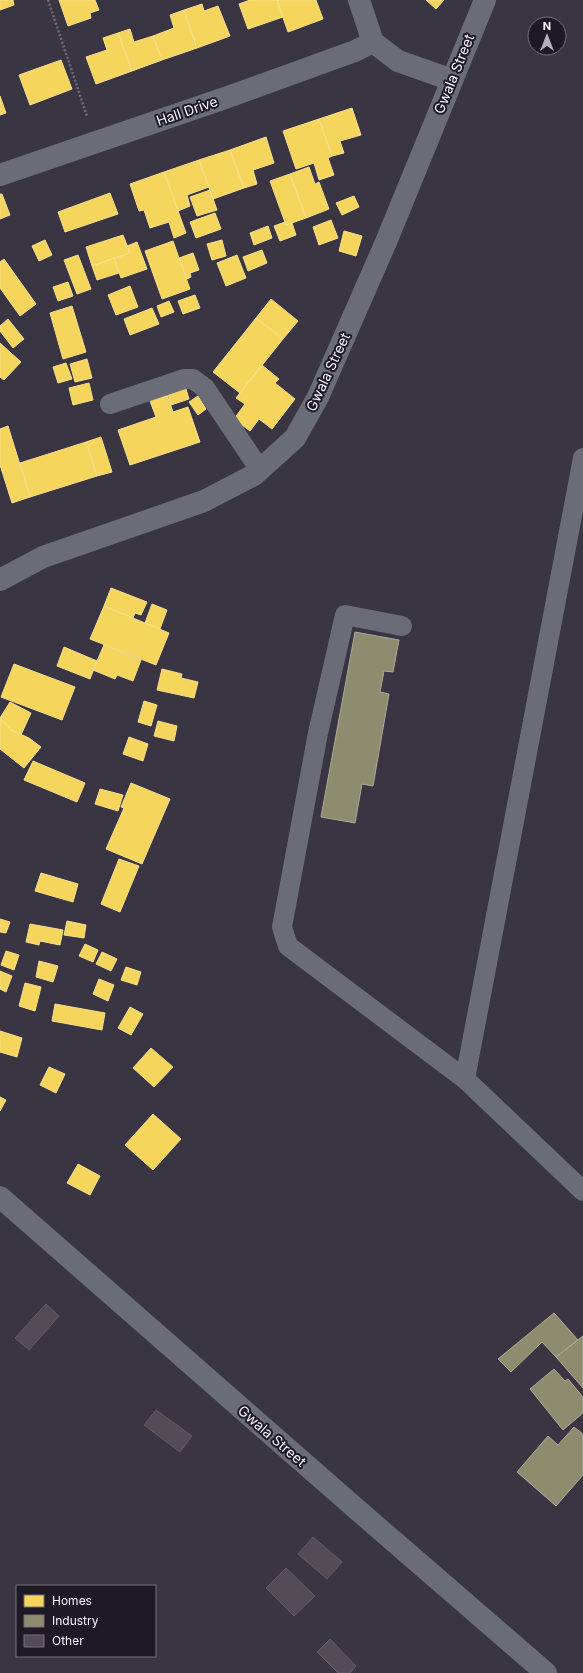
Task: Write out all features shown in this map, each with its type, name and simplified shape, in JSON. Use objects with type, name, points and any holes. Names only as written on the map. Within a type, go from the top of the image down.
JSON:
[{"type":"street","points":[[359,0],[373,42],[398,60],[452,80]]},
{"type":"street","name":"Gwala Street","points":[[0,580],[43,557],[204,501],[254,475],[295,438],[318,397],[386,242],[485,0]]},
{"type":"street","name":"Hall Drive","points":[[0,176],[235,94],[354,51],[373,42]]},
{"type":"street","name":"Gwala Street","points":[[0,1197],[334,1490],[546,1673]]},
{"type":"lane","points":[[110,404],[184,379],[193,379],[205,388],[260,470]]},
{"type":"lane","points":[[465,1079],[583,458]]},
{"type":"lane","points":[[402,626],[345,615],[318,733],[282,927],[288,946],[465,1079],[583,1191]]},
{"type":"path","points":[[48,0],[96,143]]},
{"type":"building: Homes","points":[[0,0],[13,0],[14,5],[0,10]]},
{"type":"building: Homes","points":[[59,0],[95,0],[99,10],[90,13],[91,18],[68,26]]},
{"type":"building: Homes","points":[[250,0],[277,0],[283,17],[248,29],[239,4]]},
{"type":"building: Homes","points":[[277,0],[316,0],[323,19],[288,32]]},
{"type":"building: Homes","points":[[426,0],[444,0],[436,9]]},
{"type":"building: Homes","points":[[202,4],[204,11],[218,6],[230,36],[197,48],[184,10]]},
{"type":"building: Homes","points":[[184,10],[197,48],[162,60],[153,36],[174,28],[170,15]]},
{"type":"building: Homes","points":[[130,29],[134,42],[153,36],[162,60],[132,71],[118,33]]},
{"type":"building: Homes","points":[[118,33],[132,71],[96,84],[86,57],[107,50],[103,38]]},
{"type":"building: Homes","points":[[61,60],[72,89],[30,105],[19,75]]},
{"type":"building: Homes","points":[[0,96],[6,113],[0,115]]},
{"type":"building: Homes","points":[[352,108],[361,135],[340,141],[344,153],[332,156],[319,119]]},
{"type":"building: Homes","points":[[319,119],[332,156],[328,158],[334,175],[319,180],[314,163],[296,169],[283,131]]},
{"type":"building: Homes","points":[[266,137],[274,163],[253,170],[257,184],[244,188],[230,150]]},
{"type":"building: Homes","points":[[230,150],[244,188],[213,199],[199,160]]},
{"type":"building: Homes","points":[[199,160],[209,187],[187,195],[190,206],[178,211],[164,172]]},
{"type":"building: Homes","points":[[309,167],[315,184],[319,182],[329,209],[306,218],[290,174]]},
{"type":"building: Homes","points":[[164,172],[186,233],[174,238],[169,222],[150,228],[144,210],[139,211],[130,184]]},
{"type":"building: Homes","points":[[290,174],[306,218],[286,225],[270,181]]},
{"type":"building: Homes","points":[[210,190],[217,210],[197,216],[190,197]]},
{"type":"building: Homes","points":[[110,193],[118,214],[65,232],[58,212]]},
{"type":"building: Homes","points":[[0,194],[2,194],[10,215],[0,219]]},
{"type":"building: Homes","points":[[354,196],[359,207],[342,215],[336,203]]},
{"type":"building: Homes","points":[[215,213],[221,229],[196,238],[190,222]]},
{"type":"building: Homes","points":[[331,220],[338,238],[319,245],[313,227]]},
{"type":"building: Homes","points":[[285,222],[286,225],[292,223],[296,235],[280,241],[274,226]]},
{"type":"building: Homes","points":[[268,226],[272,238],[254,245],[250,233]]},
{"type":"building: Homes","points":[[344,231],[362,236],[356,256],[339,251]]},
{"type":"building: Homes","points":[[123,235],[130,253],[92,266],[86,247]]},
{"type":"building: Homes","points":[[45,240],[52,255],[39,261],[32,246]]},
{"type":"building: Homes","points":[[222,240],[226,256],[212,260],[207,244]]},
{"type":"building: Homes","points":[[173,241],[190,289],[162,299],[145,251]]},
{"type":"building: Homes","points":[[137,242],[147,269],[121,278],[114,258],[130,253],[127,246]]},
{"type":"building: Homes","points":[[262,250],[267,263],[248,271],[243,257]]},
{"type":"building: Homes","points":[[193,253],[199,270],[190,273],[191,277],[187,279],[179,258]]},
{"type":"building: Homes","points":[[78,255],[91,289],[77,294],[64,260]]},
{"type":"building: Homes","points":[[237,255],[246,278],[226,286],[217,263]]},
{"type":"building: Homes","points":[[114,258],[119,273],[97,280],[92,266]]},
{"type":"building: Homes","points":[[4,259],[36,304],[20,316],[0,288],[0,262]]},
{"type":"building: Homes","points":[[68,282],[73,296],[58,301],[53,287]]},
{"type":"building: Homes","points":[[130,286],[138,307],[116,315],[108,295]]},
{"type":"building: Homes","points":[[195,295],[200,308],[183,314],[178,301]]},
{"type":"building: Homes","points":[[271,299],[298,321],[283,339],[256,318]]},
{"type":"building: Homes","points":[[169,301],[174,312],[161,317],[157,306]]},
{"type":"building: Homes","points":[[72,306],[86,352],[63,359],[50,313]]},
{"type":"building: Homes","points":[[152,308],[159,324],[130,335],[124,319]]},
{"type":"building: Homes","points":[[256,318],[283,339],[240,393],[213,372]]},
{"type":"building: Homes","points":[[8,319],[24,339],[13,348],[0,331],[0,326]]},
{"type":"building: Homes","points":[[0,343],[21,362],[4,380],[0,377]]},
{"type":"building: Homes","points":[[87,359],[92,378],[75,382],[70,364]]},
{"type":"building: Homes","points":[[66,363],[72,379],[58,383],[53,367]]},
{"type":"building: Homes","points":[[262,365],[279,379],[275,383],[295,399],[272,429],[259,419],[250,431],[234,419],[245,404],[236,398]]},
{"type":"building: Homes","points":[[89,383],[93,400],[73,405],[69,388]]},
{"type":"building: Homes","points":[[186,389],[189,399],[171,405],[168,394]]},
{"type":"building: Homes","points":[[167,395],[173,412],[188,407],[200,442],[130,465],[118,430],[156,417],[150,401]]},
{"type":"building: Homes","points":[[198,396],[206,409],[198,415],[189,402]]},
{"type":"building: Homes","points":[[8,426],[30,497],[12,503],[0,465],[0,429]]},
{"type":"building: Homes","points":[[101,437],[112,472],[97,476],[86,442]]},
{"type":"building: Homes","points":[[86,442],[97,476],[30,497],[20,463]]},
{"type":"building: Homes","points":[[111,588],[147,602],[141,615],[135,613],[133,618],[104,606]]},
{"type":"building: Homes","points":[[152,604],[167,610],[160,629],[145,623]]},
{"type":"building: Homes","points":[[104,606],[169,633],[156,665],[90,639]]},
{"type":"building: Homes","points":[[104,645],[141,660],[133,681],[117,675],[115,679],[93,670]]},
{"type":"building: Homes","points":[[64,647],[97,661],[90,679],[57,666]]},
{"type":"building: Homes","points":[[14,664],[75,687],[62,720],[1,697]]},
{"type":"building: Homes","points":[[162,669],[182,674],[181,678],[198,682],[194,698],[157,690]]},
{"type":"building: Homes","points":[[144,701],[157,705],[151,726],[138,722]]},
{"type":"building: Homes","points":[[10,702],[31,713],[21,735],[11,730],[0,718]]},
{"type":"building: Homes","points":[[0,718],[11,730],[29,738],[41,747],[24,768],[0,749]]},
{"type":"building: Homes","points":[[158,721],[177,726],[174,741],[154,736]]},
{"type":"building: Homes","points":[[129,737],[148,744],[143,761],[123,754]]},
{"type":"building: Homes","points":[[33,761],[85,783],[77,802],[24,780]]},
{"type":"building: Homes","points":[[131,783],[170,799],[142,864],[106,849],[124,808],[121,807]]},
{"type":"building: Homes","points":[[100,789],[123,795],[118,811],[95,804]]},
{"type":"building: Homes","points":[[119,859],[139,866],[120,912],[101,904]]},
{"type":"building: Homes","points":[[41,873],[78,884],[73,902],[35,891]]},
{"type":"building: Homes","points":[[0,919],[10,922],[6,933],[0,932]]},
{"type":"building: Homes","points":[[67,921],[86,925],[84,938],[64,935]]},
{"type":"building: Homes","points":[[30,924],[63,930],[60,945],[40,941],[39,945],[26,942]]},
{"type":"building: Homes","points":[[85,944],[98,950],[93,962],[79,956]]},
{"type":"building: Homes","points":[[6,951],[19,955],[14,970],[1,965]]},
{"type":"building: Homes","points":[[102,952],[117,959],[111,971],[96,964]]},
{"type":"building: Homes","points":[[39,961],[58,966],[53,982],[36,977]]},
{"type":"building: Homes","points":[[126,967],[141,972],[137,985],[121,980]]},
{"type":"building: Homes","points":[[0,971],[12,976],[6,992],[0,989]]},
{"type":"building: Homes","points":[[99,979],[114,985],[108,1001],[93,994]]},
{"type":"building: Homes","points":[[25,983],[41,987],[35,1011],[19,1006]]},
{"type":"building: Homes","points":[[55,1004],[105,1013],[102,1030],[52,1021]]},
{"type":"building: Homes","points":[[130,1007],[143,1014],[131,1035],[118,1028]]},
{"type":"building: Homes","points":[[0,1031],[22,1038],[17,1057],[0,1052]]},
{"type":"building: Homes","points":[[151,1048],[173,1067],[154,1087],[133,1068]]},
{"type":"building: Homes","points":[[49,1067],[65,1074],[56,1093],[40,1085]]},
{"type":"building: Homes","points":[[0,1097],[6,1100],[0,1111]]},
{"type":"building: Homes","points":[[153,1114],[181,1139],[153,1170],[125,1145]]},
{"type":"building: Homes","points":[[78,1164],[100,1176],[90,1195],[67,1183]]},
{"type":"building: Industry","points":[[355,632],[399,640],[393,672],[384,671],[380,692],[389,694],[373,786],[362,784],[355,823],[321,817]]},
{"type":"building: Industry","points":[[554,1313],[578,1340],[556,1357],[542,1342],[511,1372],[498,1359]]},
{"type":"building: Industry","points":[[583,1336],[583,1388],[556,1357]]},
{"type":"building: Industry","points":[[554,1369],[565,1381],[568,1379],[583,1397],[583,1413],[563,1430],[530,1389]]},
{"type":"building: Industry","points":[[574,1427],[583,1434],[583,1475],[556,1506],[517,1472],[548,1436],[558,1445]]},
{"type":"building: Other","points":[[46,1304],[59,1316],[29,1350],[15,1338]]},
{"type":"building: Other","points":[[156,1410],[192,1436],[180,1452],[144,1425]]},
{"type":"building: Other","points":[[313,1537],[342,1562],[327,1579],[298,1554]]},
{"type":"building: Other","points":[[286,1568],[315,1596],[294,1616],[266,1588]]},
{"type":"building: Other","points":[[330,1639],[356,1666],[350,1673],[338,1673],[317,1652]]}]
